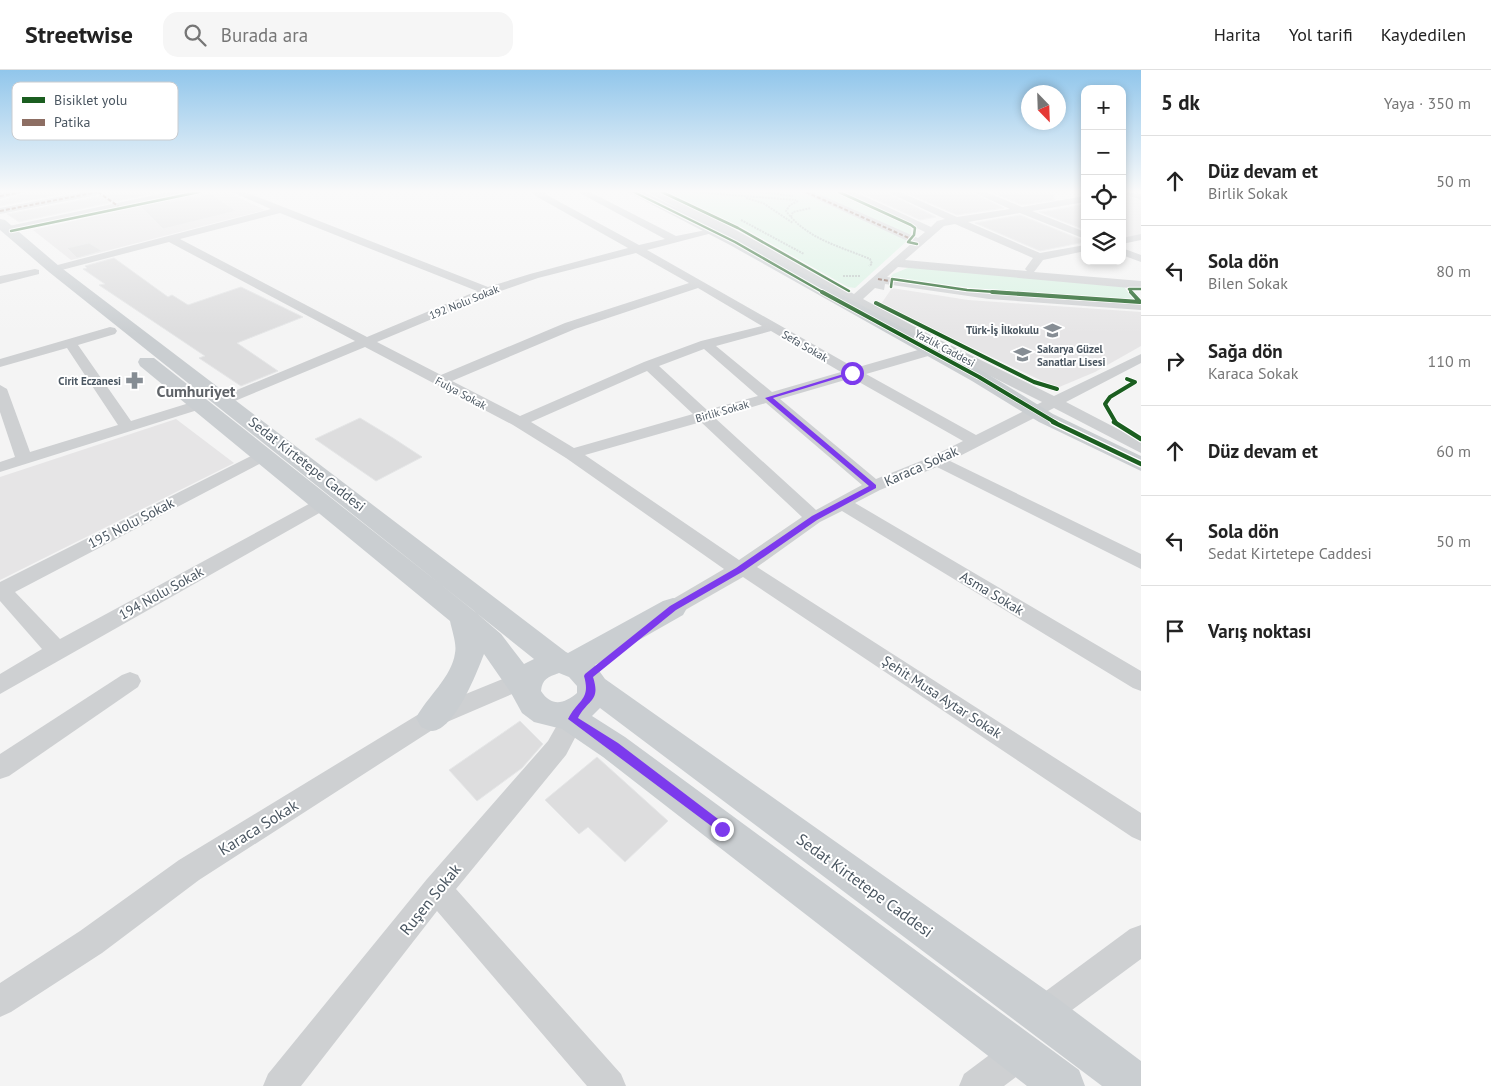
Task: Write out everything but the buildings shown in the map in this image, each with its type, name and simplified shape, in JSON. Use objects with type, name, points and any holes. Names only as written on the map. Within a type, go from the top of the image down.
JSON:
[{"type":"main road","name":"Sedat Kirtetepe Caddesi","points":[[14,239],[110,331],[261,456],[324,503],[491,642],[525,682],[528,700],[540,711],[558,715],[575,690]]},
{"type":"main road","name":"Yazlık Caddesi","points":[[729,239],[978,377],[1051,410],[1141,464]]},
{"type":"main road","name":"Sedat Kirtetepe Caddesi","points":[[45,270],[225,400],[575,690],[1042,1013],[1138,1086]]},
{"type":"main road","points":[[525,682],[539,668],[575,690],[673,608]]},
{"type":"main road","points":[[432,718],[455,689],[470,653],[463,617]]},
{"type":"main road","name":"Sedat Kirtetepe Caddesi","points":[[575,690],[614,746],[1063,1086]]},
{"type":"street","points":[[0,280],[164,239]]},
{"type":"street","name":"Fulya Sokak","points":[[173,239],[518,422],[572,454],[741,568]]},
{"type":"street","points":[[355,239],[488,291]]},
{"type":"street","name":"Sefa Sokak","points":[[621,239],[852,373],[969,444]]},
{"type":"street","name":"192 Nolu Sokak","points":[[225,400],[488,291],[534,276],[671,239]]},
{"type":"street","points":[[748,239],[858,302],[992,372],[1051,410],[1141,448]]},
{"type":"street","points":[[911,239],[915,241]]},
{"type":"street","points":[[858,302],[860,296],[896,263],[918,239]]},
{"type":"street","points":[[1000,239],[1039,257],[1081,249]]},
{"type":"street","points":[[1126,253],[1141,259]]},
{"type":"street","points":[[1026,276],[1039,257]]},
{"type":"street","points":[[896,263],[1141,286]]},
{"type":"street","points":[[878,279],[989,295],[1141,306]]},
{"type":"street","points":[[439,381],[570,326],[699,284]]},
{"type":"street","points":[[518,422],[649,365],[706,344],[772,327]]},
{"type":"street","points":[[0,363],[110,331]]},
{"type":"street","points":[[70,343],[127,427]]},
{"type":"street","points":[[706,344],[874,486]]},
{"type":"street","name":"Birlik Sokak","points":[[572,454],[930,351]]},
{"type":"street","points":[[1051,410],[1141,358]]},
{"type":"street","points":[[649,365],[814,518]]},
{"type":"street","points":[[1051,410],[1141,371]]},
{"type":"street","points":[[0,389],[24,460]]},
{"type":"street","points":[[0,467],[199,405]]},
{"type":"street","name":"Karaca Sokak","points":[[673,608],[741,568],[814,518],[874,486],[937,461],[969,444],[1051,410]]},
{"type":"street","name":"195 Nolu Sokak","points":[[1,590],[261,456]]},
{"type":"street","points":[[937,461],[998,489],[1141,562]]},
{"type":"street","name":"194 Nolu Sokak","points":[[0,685],[57,651],[324,503]]},
{"type":"street","name":"Asma Sokak","points":[[842,503],[1141,682]]},
{"type":"street","name":"Şehit Musa Aytar Sokak","points":[[741,568],[1141,828]]},
{"type":"street","points":[[1,590],[57,651]]},
{"type":"street","points":[[0,768],[130,681]]},
{"type":"street","name":"Karaca Sokak","points":[[0,1001],[91,942],[189,870],[432,718],[525,682]]},
{"type":"street","name":"Ruşen Sokak","points":[[280,1086],[437,889],[557,748],[575,690]]},
{"type":"street","points":[[437,889],[608,1086]]},
{"type":"street","points":[[1042,1013],[1141,940]]},
{"type":"street","points":[[976,1086],[1020,1053]]},
{"type":"path","points":[[776,239],[810,258]]},
{"type":"path","points":[[822,239],[870,259],[872,264],[866,270]]},
{"type":"path","points":[[841,276],[860,276]]},
{"type":"shaded area","points":[[45,239],[151,239],[71,260]]},
{"type":"shaded area","name":"Türk-İş İlkokulu","points":[[892,288],[968,300],[1141,312],[1141,346],[1095,372],[1057,388],[881,304]]},
{"type":"shaded area","points":[[176,419],[234,463],[0,580],[0,477]]},
{"type":"green space","points":[[763,239],[908,240],[855,288],[848,287]]},
{"type":"green space","points":[[910,267],[1124,287],[1135,301],[1013,293],[890,278],[893,274]]},
{"type":"marked path","points":[[878,279],[895,282]]},
{"type":"cycle path","points":[[730,239],[840,302],[979,377],[1046,418],[1141,464]]},
{"type":"cycle path","points":[[758,239],[849,291]]},
{"type":"cycle path","points":[[910,239],[908,242],[917,244]]},
{"type":"cycle path","points":[[891,287],[892,279],[967,290],[1140,302],[1129,289],[1141,289]]},
{"type":"cycle path","points":[[876,303],[1034,382],[1057,389]]},
{"type":"cycle path","points":[[1127,379],[1135,382],[1110,397],[1105,404],[1107,411],[1114,421],[1141,439]]},
{"type":"place","name":"Türk-İş İlkokulu","points":[[1053,330]]},
{"type":"place","name":"Sakarya Güzel Sanatlar Lisesi","points":[[1023,355]]},
{"type":"place","name":"Cirit Eczanesi","points":[[135,381]]},
{"type":"district","name":"Cumhuriyet","points":[[196,391]]},
{"type":"route","points":[[722,829],[614,746],[572,719],[590,698],[592,689],[588,676],[673,608],[739,570],[814,518],[874,486],[768,398],[852,373]]}]
